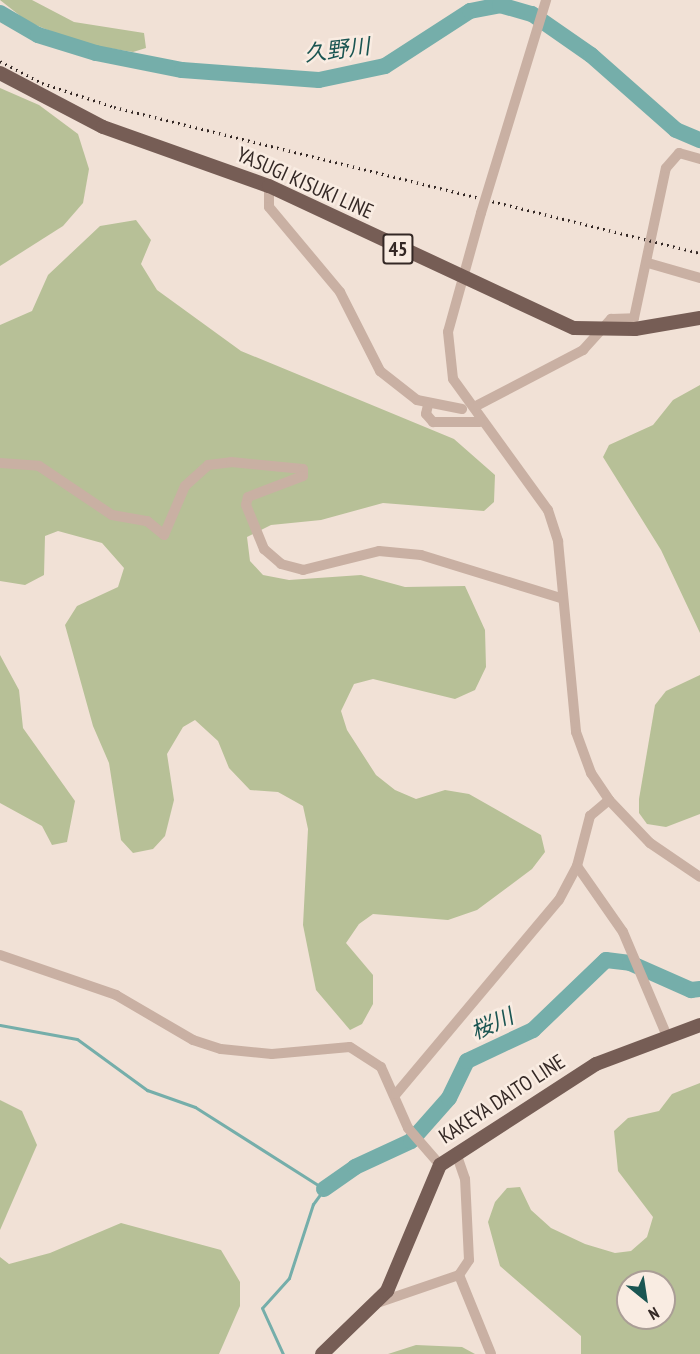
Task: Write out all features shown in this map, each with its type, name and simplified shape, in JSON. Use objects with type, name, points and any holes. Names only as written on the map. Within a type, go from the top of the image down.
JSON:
[{"type":"main road","name":"YASUGI KISUKI LINE","points":[[0,74],[103,128],[269,186],[531,312],[599,332],[700,318]]},
{"type":"main road","name":"KAKEYA DAITO LINE","points":[[322,1354],[380,1302],[440,1165],[588,1068],[666,1034],[700,1025]]},
{"type":"street","points":[[546,0],[460,279],[448,332],[449,364],[460,394],[548,510],[558,541],[561,597],[576,732],[609,800],[665,855],[700,877]]},
{"type":"street","points":[[478,405],[583,350],[611,319],[634,318],[648,263],[666,168],[679,153],[700,159]]},
{"type":"street","points":[[269,186],[269,207],[340,292],[380,371],[428,405],[462,409]]},
{"type":"street","points":[[648,263],[700,278]]},
{"type":"street","points":[[428,405],[426,414],[433,422],[480,422]]},
{"type":"street","points":[[0,463],[39,466],[112,515],[147,521],[164,534],[185,486],[208,465],[231,462],[303,469],[303,476],[263,488],[248,496],[246,505],[264,549],[281,564],[303,570],[380,551],[421,555],[561,597]]},
{"type":"street","points":[[396,1094],[559,900],[577,866],[590,816],[609,800]]},
{"type":"street","points":[[577,866],[636,960],[666,1034]]},
{"type":"street","points":[[0,955],[116,995],[193,1040],[221,1048],[272,1054],[350,1047],[381,1067],[396,1094],[412,1134],[440,1165]]},
{"type":"street","points":[[456,1153],[465,1179],[472,1244],[459,1275],[491,1354]]},
{"type":"street","points":[[380,1302],[459,1275]]},
{"type":"green space","points":[[0,0],[32,0],[74,22],[144,33],[146,48],[133,52],[83,44],[28,22]]},
{"type":"green space","points":[[0,88],[39,105],[78,134],[89,169],[83,203],[63,226],[0,266]]},
{"type":"green space","points":[[136,220],[151,240],[141,264],[157,290],[241,351],[454,439],[495,475],[494,502],[484,511],[383,503],[321,520],[271,525],[247,537],[250,561],[263,575],[289,580],[361,575],[405,587],[465,586],[485,630],[486,667],[475,690],[455,699],[373,679],[354,684],[341,711],[347,730],[376,775],[395,790],[416,799],[445,790],[469,794],[541,835],[545,852],[532,869],[477,910],[448,920],[373,914],[359,924],[346,943],[373,975],[373,1004],[362,1024],[350,1030],[316,990],[303,925],[308,829],[303,806],[278,792],[250,790],[229,768],[218,741],[195,720],[183,727],[167,754],[174,800],[165,836],[153,849],[133,853],[121,840],[109,763],[93,726],[65,625],[77,606],[118,587],[124,568],[102,543],[58,531],[45,536],[44,575],[25,585],[0,581],[0,325],[32,311],[48,275],[100,226]]},
{"type":"green space","points":[[700,385],[700,633],[661,550],[603,457],[609,445],[653,425],[673,400]]},
{"type":"green space","points":[[0,655],[19,690],[23,728],[75,801],[67,842],[52,845],[42,826],[0,803]]},
{"type":"green space","points":[[700,675],[700,814],[666,827],[647,824],[639,813],[639,799],[655,705],[666,691]]},
{"type":"green space","points":[[700,1083],[700,1354],[581,1354],[581,1336],[500,1266],[488,1222],[495,1202],[507,1188],[520,1187],[531,1210],[551,1228],[585,1244],[615,1253],[631,1251],[647,1237],[653,1217],[618,1171],[614,1131],[628,1118],[659,1111],[672,1094]]},
{"type":"green space","points":[[0,1100],[22,1111],[37,1145],[0,1230]]},
{"type":"green space","points":[[121,1223],[221,1250],[240,1282],[240,1306],[219,1354],[0,1354],[0,1257],[9,1264],[50,1253]]},
{"type":"green space","points":[[416,1345],[462,1347],[475,1354],[388,1354]]},
{"type":"waterway","name":"久野川","points":[[0,13],[38,35],[96,53],[182,70],[319,80],[385,66],[470,11],[500,5],[532,14],[591,55],[676,130],[700,140]]},
{"type":"waterway","name":"桜川","points":[[324,1189],[355,1167],[411,1141],[449,1098],[467,1061],[533,1030],[606,960],[630,963],[691,990],[700,989]]},
{"type":"waterway","points":[[0,1025],[77,1039],[147,1090],[195,1107],[324,1189],[313,1204],[289,1278],[262,1308],[283,1354]]},
{"type":"railway","points":[[0,61],[42,83],[114,107],[700,253]]}]
